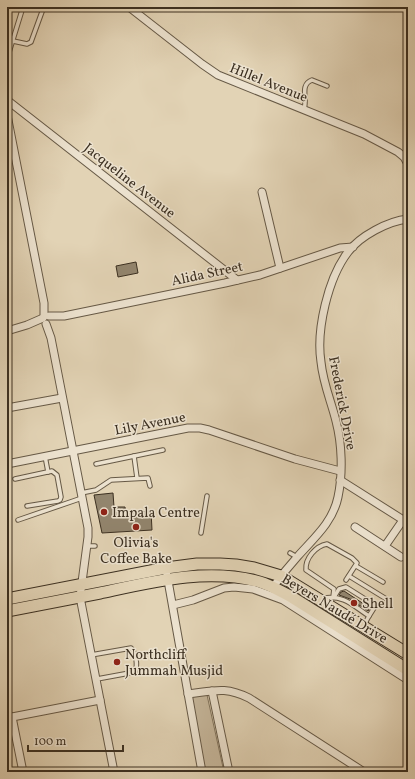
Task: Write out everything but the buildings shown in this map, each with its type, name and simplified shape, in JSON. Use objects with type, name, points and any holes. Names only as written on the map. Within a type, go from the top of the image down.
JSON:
[{"type":"main road","name":"Beyers Naudé Drive","points":[[7,611],[166,568],[197,564],[220,564],[254,568],[281,576],[318,598],[366,621],[408,654]]},
{"type":"main road","name":"Beyers Naudé Drive","points":[[7,599],[81,592],[197,576],[225,576],[243,578],[273,587],[290,596],[408,670]]},
{"type":"street","name":"Hillel Avenue","points":[[129,7],[218,75],[357,131],[401,154],[408,164]]},
{"type":"street","name":"Jacqueline Avenue","points":[[7,100],[237,280]]},
{"type":"street","points":[[7,115],[88,532],[81,592],[91,655],[114,772]]},
{"type":"street","points":[[262,192],[280,268]]},
{"type":"street","name":"Frederick Drive","points":[[273,587],[294,555],[318,535],[329,520],[336,504],[340,480],[338,435],[320,361],[323,313],[334,278],[344,258],[353,246],[385,225],[408,219]]},
{"type":"street","name":"Alida Street","points":[[7,330],[64,316],[237,280],[280,268],[340,248],[353,246]]},
{"type":"street","points":[[7,408],[62,398]]},
{"type":"street","name":"Lily Avenue","points":[[7,464],[188,428],[200,428],[302,461],[340,471]]},
{"type":"street","points":[[340,480],[405,521],[385,546]]},
{"type":"street","points":[[355,527],[402,557]]},
{"type":"street","points":[[166,568],[202,772]]},
{"type":"street","name":"Beyers Naudé Drive","points":[[173,605],[194,600],[224,588],[243,587],[259,591],[283,600],[408,680]]},
{"type":"street","points":[[188,694],[225,689],[236,692],[249,698],[364,772]]},
{"type":"street","points":[[212,691],[229,772]]},
{"type":"street","points":[[23,772],[10,717],[100,700]]},
{"type":"lane","points":[[7,59],[23,7]]},
{"type":"lane","points":[[13,41],[28,44],[31,42],[43,9],[42,7]]},
{"type":"lane","points":[[304,109],[306,102],[304,88],[308,82],[312,80],[327,86]]},
{"type":"lane","points":[[96,464],[163,450]]},
{"type":"lane","points":[[45,456],[48,472]]},
{"type":"lane","points":[[134,456],[137,478]]},
{"type":"lane","points":[[15,479],[52,471],[58,475],[61,497],[60,500],[27,506]]},
{"type":"lane","points":[[18,520],[96,490],[111,480],[149,478],[150,486]]},
{"type":"lane","points":[[201,533],[207,496]]},
{"type":"lane","points":[[333,597],[334,589],[306,570],[308,558],[315,550],[327,544],[356,561],[356,566],[346,580]]},
{"type":"lane","points":[[86,546],[95,546]]},
{"type":"lane","points":[[356,566],[383,582]]},
{"type":"lane","points":[[349,576],[388,600]]},
{"type":"lane","points":[[318,598],[333,597],[343,599],[366,621],[374,608],[372,604],[346,587],[340,589],[333,597]]},
{"type":"lane","points":[[91,655],[130,648],[135,653],[136,672],[96,680]]},
{"type":"shaded area","points":[[207,695],[224,772],[201,772],[188,697]]},
{"type":"place","name":"Impala Centre","points":[[104,512]]},
{"type":"place","name":"Olivia's Coffee Bake","points":[[136,527]]},
{"type":"place","name":"Shell","points":[[354,603]]},
{"type":"place","name":"Northcliff Jummah Musjid","points":[[117,662]]}]
